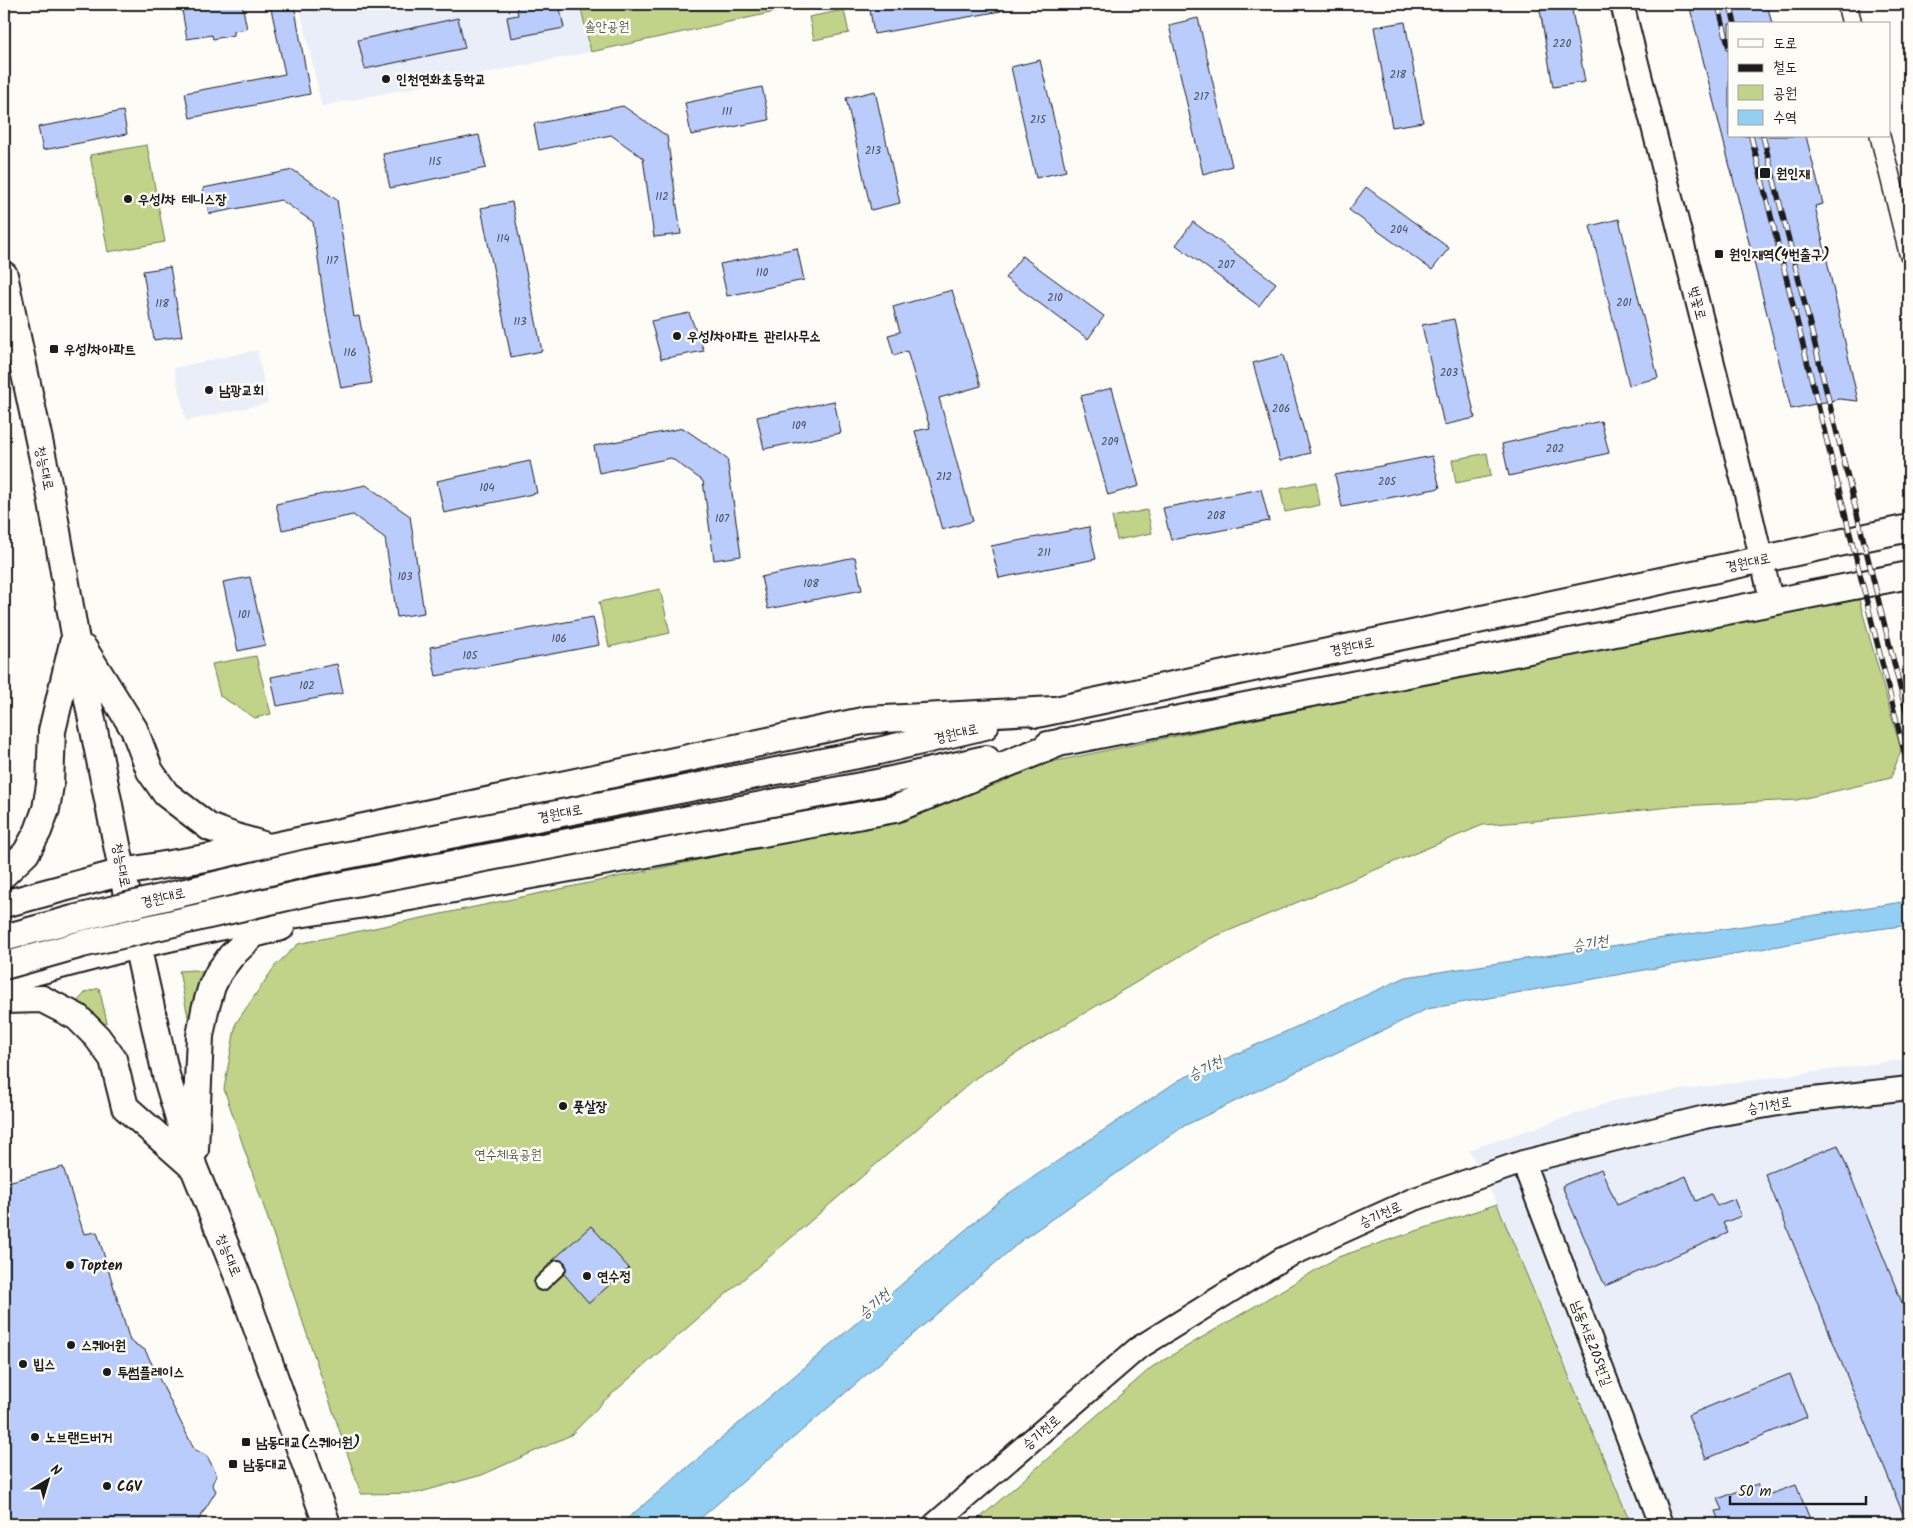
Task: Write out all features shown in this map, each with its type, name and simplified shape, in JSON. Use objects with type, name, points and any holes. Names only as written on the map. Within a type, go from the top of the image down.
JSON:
[{"type":"main road","name":"청능대로","points":[[4,275],[52,497],[75,635],[137,945],[166,1075],[194,1168],[243,1289],[327,1524]]},
{"type":"main road","name":"경원대로","points":[[4,938],[73,919],[307,863],[878,751],[1054,710],[1909,528]]},
{"type":"main road","name":"경원대로","points":[[4,966],[82,944],[318,890],[886,781],[1064,741],[1909,575]]},
{"type":"main road","points":[[75,635],[134,729],[150,771],[166,794],[209,827],[270,847]]},
{"type":"main road","points":[[4,874],[26,853],[38,831],[46,809],[50,785],[52,731],[75,635]]},
{"type":"main road","points":[[4,904],[123,872],[270,847],[867,720],[1054,710]]},
{"type":"main road","points":[[4,980],[137,945],[236,923],[393,900],[894,808],[1064,741]]},
{"type":"main road","points":[[194,1168],[200,1036],[204,1010],[218,972],[231,956],[254,934],[393,900]]},
{"type":"main road","points":[[4,1000],[42,999],[77,1017],[97,1036],[113,1059],[125,1107],[194,1168]]},
{"type":"street","name":"벚꽃로","points":[[1622,4],[1772,603]]},
{"type":"street","points":[[1847,4],[1852,22]]},
{"type":"street","points":[[1880,138],[1909,253]]},
{"type":"street","name":"승기천로","points":[[935,1524],[1137,1349],[1274,1264],[1412,1200],[1523,1162],[1705,1117],[1795,1101],[1909,1088]]},
{"type":"street","name":"남동서로205번길","points":[[1523,1162],[1661,1524]]},
{"type":"street","points":[[542,1283],[558,1268]]},
{"type":"shaded area","name":"인천연화초등학교","points":[[299,4],[580,4],[591,52],[322,106]]},
{"type":"shaded area","points":[[257,350],[268,403],[186,421],[174,368]]},
{"type":"shaded area","points":[[1909,1059],[1909,1524],[1631,1524],[1497,1204],[1469,1150],[1623,1098]]},
{"type":"green space","name":"솔안공원","points":[[580,4],[812,4],[591,52]]},
{"type":"green space","points":[[844,10],[849,33],[814,40],[809,17]]},
{"type":"green space","name":"우성1차 테니스장","points":[[147,145],[165,242],[108,252],[90,155]]},
{"type":"green space","points":[[1487,453],[1491,476],[1456,483],[1452,460]]},
{"type":"green space","points":[[1316,482],[1320,505],[1285,512],[1280,489]]},
{"type":"green space","points":[[1147,510],[1152,533],[1117,540],[1112,517]]},
{"type":"green space","points":[[660,589],[670,633],[609,647],[599,602]]},
{"type":"green space","name":"연수체육공원","points":[[1858,596],[1901,750],[1891,778],[1797,800],[1680,806],[1483,825],[1209,939],[977,1077],[605,1400],[571,1435],[482,1475],[417,1493],[361,1494],[224,1089],[236,1023],[275,966],[298,944],[927,812],[1032,766],[1583,651]]},
{"type":"green space","points":[[256,656],[271,714],[255,718],[220,696],[212,664]]},
{"type":"green space","points":[[194,970],[208,973],[194,1004],[189,1022],[179,971]]},
{"type":"green space","points":[[99,988],[107,1022],[100,1027],[75,1004],[86,992]]},
{"type":"green space","points":[[1497,1204],[1631,1524],[973,1524],[1152,1367],[1338,1257]]},
{"type":"water","points":[[1909,901],[1909,925],[1856,932],[1427,1009],[1184,1126],[1022,1240],[694,1524],[621,1524],[1005,1196],[1179,1080],[1406,977]]},
{"type":"building","points":[[181,4],[242,4],[247,29],[234,31],[234,35],[213,39],[212,35],[187,39]]},
{"type":"building","points":[[270,4],[294,4],[310,94],[190,118],[185,93],[285,74]]},
{"type":"building","points":[[516,4],[559,4],[564,28],[511,38],[507,17],[518,15]]},
{"type":"building","points":[[869,4],[1001,4],[1001,11],[874,34]]},
{"type":"building","points":[[1539,4],[1571,4],[1585,82],[1553,87]]},
{"type":"building","points":[[1689,4],[1767,4],[1772,22],[1728,22],[1728,138],[1806,138],[1823,204],[1815,206],[1858,401],[1839,399],[1791,409]]},
{"type":"building","points":[[458,18],[465,48],[365,69],[358,40]]},
{"type":"building","points":[[1198,18],[1232,166],[1203,174],[1169,25]]},
{"type":"building","points":[[1405,22],[1423,122],[1392,127],[1374,27]]},
{"type":"building","points":[[1040,60],[1066,171],[1036,178],[1011,67]]},
{"type":"building","points":[[762,87],[769,120],[691,135],[685,103]]},
{"type":"building","points":[[875,91],[900,203],[871,210],[846,98]]},
{"type":"building","points":[[623,106],[667,136],[681,234],[654,237],[643,158],[611,135],[539,150],[534,124]]},
{"type":"building","points":[[123,111],[127,134],[43,150],[38,127]]},
{"type":"building","points":[[479,135],[486,168],[390,188],[383,154]]},
{"type":"building","points":[[293,170],[337,200],[354,317],[359,316],[372,383],[341,388],[324,302],[313,222],[281,200],[209,214],[203,188]]},
{"type":"building","points":[[1366,187],[1449,248],[1432,270],[1349,210]]},
{"type":"building","points":[[512,202],[542,351],[511,357],[481,208]]},
{"type":"building","points":[[1619,219],[1658,378],[1629,385],[1590,226]]},
{"type":"building","points":[[1193,222],[1276,283],[1259,306],[1176,245]]},
{"type":"building","points":[[797,248],[804,280],[727,296],[720,264]]},
{"type":"building","points":[[1022,256],[1104,316],[1088,339],[1005,278]]},
{"type":"building","points":[[170,267],[182,336],[154,340],[143,271]]},
{"type":"building","points":[[952,290],[981,386],[939,398],[973,521],[942,530],[915,431],[930,428],[907,351],[894,356],[888,335],[900,332],[893,307]]},
{"type":"building","name":"우성1차아파트 관리사무소","points":[[689,313],[704,351],[661,359],[651,321]]},
{"type":"building","points":[[1454,319],[1475,418],[1444,425],[1422,325]]},
{"type":"building","points":[[1283,355],[1310,453],[1280,461],[1253,363]]},
{"type":"building","points":[[1112,388],[1139,486],[1108,495],[1081,396]]},
{"type":"building","points":[[834,401],[841,433],[764,449],[757,417]]},
{"type":"building","points":[[1601,421],[1609,453],[1509,476],[1502,444]]},
{"type":"building","points":[[683,428],[727,458],[741,556],[714,560],[703,481],[671,458],[599,473],[594,446]]},
{"type":"building","points":[[1432,456],[1440,488],[1342,507],[1335,475]]},
{"type":"building","points":[[530,461],[537,493],[444,513],[437,481]]},
{"type":"building","points":[[366,485],[410,516],[424,613],[397,617],[385,538],[353,515],[282,530],[276,504]]},
{"type":"building","points":[[1261,489],[1269,521],[1171,540],[1163,508]]},
{"type":"building","points":[[1089,527],[1096,559],[999,578],[991,546]]},
{"type":"building","points":[[855,557],[862,590],[768,609],[761,577]]},
{"type":"building","points":[[250,577],[265,645],[238,651],[223,582]]},
{"type":"building","points":[[593,617],[599,645],[436,676],[430,647]]},
{"type":"building","points":[[337,664],[343,693],[277,706],[271,677]]},
{"type":"building","points":[[1838,1145],[1909,1320],[1909,1524],[1907,1524],[1765,1174]]},
{"type":"building","name":"스퀘어원","points":[[63,1167],[84,1234],[97,1232],[130,1341],[145,1350],[194,1449],[207,1456],[217,1475],[212,1484],[216,1491],[196,1524],[4,1524],[4,1183]]},
{"type":"building","points":[[1601,1169],[1617,1205],[1686,1176],[1696,1201],[1711,1194],[1717,1206],[1734,1199],[1741,1216],[1723,1223],[1728,1233],[1605,1286],[1562,1186]]},
{"type":"building","points":[[591,1226],[629,1268],[589,1303],[564,1274],[566,1270],[565,1262],[560,1260],[552,1261]]},
{"type":"building","points":[[1790,1374],[1807,1417],[1706,1459],[1688,1415]]},
{"type":"building","points":[[1757,1484],[1762,1497],[1796,1485],[1812,1524],[1720,1524],[1715,1511],[1723,1510],[1718,1499]]},
{"type":"railway","points":[[1718,4],[1728,44]]},
{"type":"railway","points":[[1730,4],[1734,22]]},
{"type":"railway","points":[[1751,138],[1909,771]]},
{"type":"railway","points":[[1763,138],[1909,723]]},
{"type":"place","name":"인천연화초등학교","points":[[386,79]]},
{"type":"place","name":"원인재","points":[[1765,173]]},
{"type":"place","name":"우성1차 테니스장","points":[[128,199]]},
{"type":"place","name":"원인재역(4번출구)","points":[[1719,254]]},
{"type":"place","name":"우성1차아파트 관리사무소","points":[[677,336]]},
{"type":"place","name":"우성1차아파트","points":[[54,349]]},
{"type":"place","name":"남광교회","points":[[209,390]]},
{"type":"place","name":"풋살장","points":[[563,1106]]},
{"type":"place","name":"Topten","points":[[70,1265]]},
{"type":"place","name":"연수정","points":[[587,1276]]},
{"type":"place","name":"스퀘어원","points":[[71,1345]]},
{"type":"place","name":"빕스","points":[[23,1364]]},
{"type":"place","name":"투썸플레이스","points":[[107,1372]]},
{"type":"place","name":"노브랜드버거","points":[[35,1437]]},
{"type":"place","name":"남동대교(스퀘어원)","points":[[246,1442]]},
{"type":"place","name":"남동대교","points":[[233,1464]]},
{"type":"place","name":"CGV","points":[[107,1486]]},
{"type":"water label","name":"승기천","points":[[1590,943]]},
{"type":"water label","name":"승기천","points":[[1205,1068]]},
{"type":"water label","name":"승기천","points":[[874,1304]]}]
